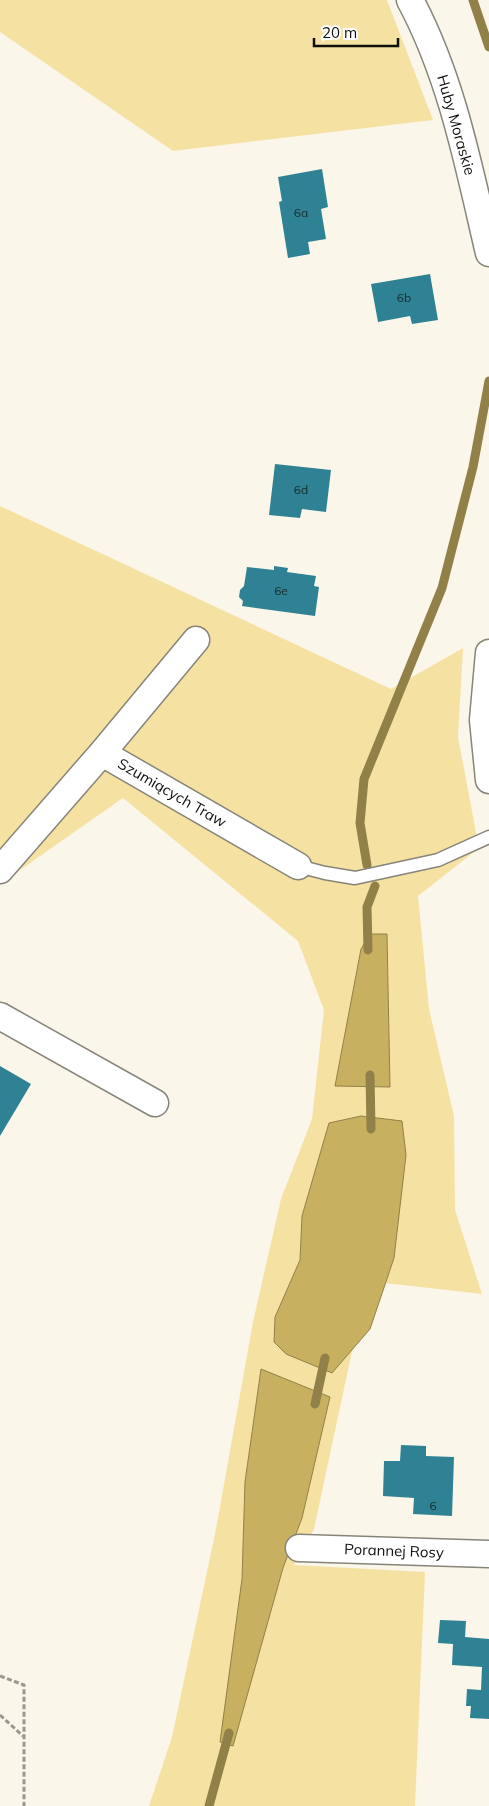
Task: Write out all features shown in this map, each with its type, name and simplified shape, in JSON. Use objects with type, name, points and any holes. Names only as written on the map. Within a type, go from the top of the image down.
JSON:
[{"type":"street","name":"Huby Moraskie","points":[[410,0],[436,58],[452,105],[466,152],[489,253]]},
{"type":"street","points":[[102,753],[196,640]]},
{"type":"street","points":[[489,652],[483,720],[489,780]]},
{"type":"street","name":"Szumiących Traw","points":[[0,870],[102,753],[298,866]]},
{"type":"street","points":[[0,1016],[155,1103]]},
{"type":"street","name":"Porannej Rosy","points":[[299,1548],[489,1554]]},
{"type":"lane","points":[[298,866],[355,878],[438,860],[489,837]]},
{"type":"path","points":[[0,1676],[24,1685],[24,1806]]},
{"type":"path","points":[[0,1714],[23,1736]]},
{"type":"shaded area","points":[[0,0],[387,0],[433,120],[173,151],[0,32]]},
{"type":"shaded area","points":[[0,506],[391,689],[463,648],[458,737],[479,848],[418,896],[429,1009],[454,1116],[455,1210],[482,1294],[367,1281],[314,1529],[294,1565],[425,1572],[415,1806],[149,1806],[172,1737],[216,1529],[253,1322],[281,1199],[312,1119],[324,1010],[298,941],[123,798],[0,884]]},
{"type":"shaded area","points":[[370,934],[387,934],[390,1087],[335,1086],[361,949]]},
{"type":"shaded area","points":[[361,1116],[402,1121],[406,1155],[394,1258],[370,1329],[332,1373],[286,1354],[274,1342],[275,1317],[300,1260],[302,1216],[329,1123]]},
{"type":"shaded area","points":[[261,1369],[330,1397],[302,1518],[283,1568],[233,1746],[220,1742],[242,1579],[245,1482]]},
{"type":"building","points":[[322,169],[328,207],[321,209],[326,239],[308,242],[310,254],[288,258],[279,202],[282,201],[278,177]]},
{"type":"building","points":[[430,274],[438,320],[412,324],[410,316],[378,322],[371,284]]},
{"type":"building","points":[[275,464],[331,470],[326,512],[302,509],[300,518],[269,515]]},
{"type":"building","points":[[274,566],[288,568],[287,572],[316,576],[314,586],[319,587],[315,616],[242,606],[243,601],[239,597],[240,590],[244,586],[247,567],[274,570]]},
{"type":"building","points":[[0,1066],[31,1084],[0,1136]]},
{"type":"building","points":[[401,1445],[426,1446],[426,1456],[454,1457],[452,1516],[413,1514],[414,1498],[383,1496],[384,1461],[400,1461]]},
{"type":"building","points":[[440,1620],[466,1621],[465,1637],[489,1639],[489,1719],[470,1718],[471,1706],[466,1706],[467,1689],[481,1690],[482,1667],[452,1665],[453,1644],[438,1643]]},
{"type":"waterway","points":[[473,0],[489,47]]},
{"type":"waterway","points":[[367,865],[360,823],[364,779],[442,588],[473,467],[489,381]]},
{"type":"waterway","points":[[368,950],[367,907],[375,886]]},
{"type":"waterway","points":[[370,1075],[371,1129]]},
{"type":"waterway","points":[[315,1404],[325,1358]]},
{"type":"waterway","points":[[209,1806],[229,1733]]}]
